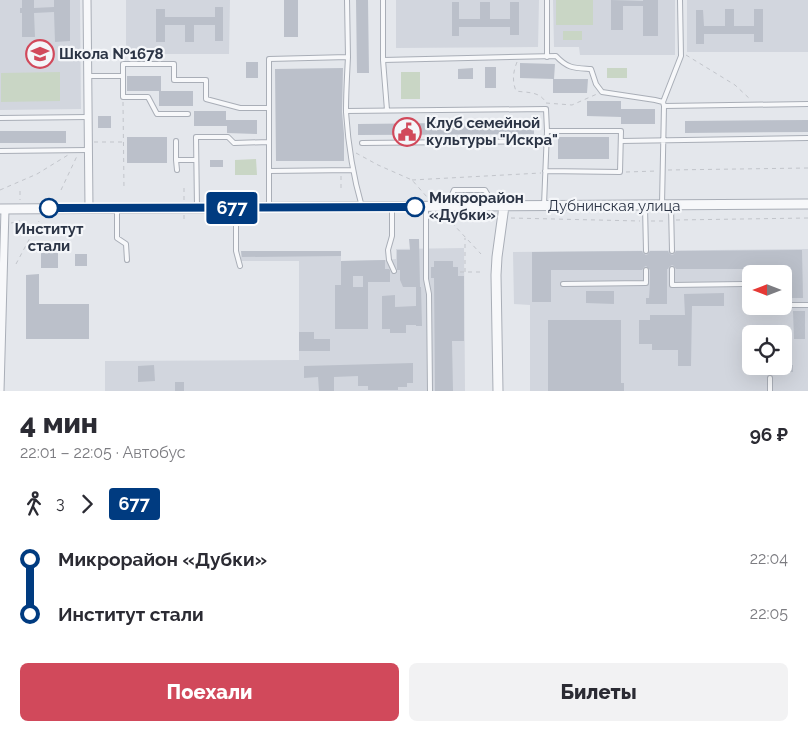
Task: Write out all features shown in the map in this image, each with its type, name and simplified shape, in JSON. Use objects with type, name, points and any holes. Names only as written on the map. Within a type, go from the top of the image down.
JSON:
[{"type":"street","points":[[87,0],[89,208]]},
{"type":"street","name":"Дубнинская улица","points":[[2,209],[426,207],[450,210],[494,206],[808,204]]},
{"type":"street","points":[[498,391],[496,275],[504,206]]},
{"type":"street","points":[[0,391],[2,209]]},
{"type":"lane","points":[[348,0],[346,110],[353,170],[362,207]]},
{"type":"lane","points":[[383,0],[383,60],[387,110]]},
{"type":"lane","points":[[547,0],[547,57]]},
{"type":"lane","points":[[672,251],[671,221],[666,206],[662,170],[664,104],[681,56],[680,0]]},
{"type":"lane","points":[[383,60],[556,56],[567,66],[591,69],[596,84],[602,92],[655,100],[664,104],[808,104]]},
{"type":"lane","points":[[269,208],[269,59],[348,57]]},
{"type":"lane","points":[[188,114],[157,114],[148,97],[123,97],[123,64],[174,64],[174,80],[206,80],[206,99],[240,108],[269,108]]},
{"type":"lane","points":[[87,76],[123,76]]},
{"type":"lane","points":[[346,110],[546,109],[547,141],[544,206]]},
{"type":"lane","points":[[0,118],[88,117]]},
{"type":"lane","points":[[545,172],[620,172],[621,132],[547,131]]},
{"type":"lane","points":[[197,208],[196,137],[228,137],[234,143],[269,142]]},
{"type":"lane","points":[[621,140],[808,138]]},
{"type":"lane","points":[[176,141],[177,170]]},
{"type":"lane","points":[[362,143],[547,141]]},
{"type":"lane","points":[[0,151],[77,150],[88,146]]},
{"type":"lane","points":[[176,160],[196,160]]},
{"type":"lane","points":[[269,171],[353,170]]},
{"type":"lane","points":[[450,210],[451,197],[454,190],[485,190],[494,206]]},
{"type":"lane","points":[[645,206],[646,251]]},
{"type":"lane","points":[[392,207],[392,236],[388,250],[389,260],[394,271]]},
{"type":"lane","points":[[426,207],[426,279],[429,294],[430,391]]},
{"type":"lane","points":[[117,208],[117,238],[126,244],[127,260]]},
{"type":"lane","points":[[236,208],[236,251],[240,266]]},
{"type":"lane","points":[[672,269],[672,285],[742,284]]},
{"type":"lane","points":[[563,284],[646,283],[646,270]]},
{"type":"lane","points":[[792,305],[808,305]]},
{"type":"lane","points":[[770,378],[770,391]]},
{"type":"path","points":[[681,52],[735,84],[752,101],[753,105]]},
{"type":"path","points":[[521,58],[514,70],[513,83],[516,91],[538,94],[544,98],[546,109]]},
{"type":"path","points":[[546,103],[572,105],[602,92]]},
{"type":"path","points":[[123,97],[124,189]]},
{"type":"path","points":[[88,146],[124,142]]},
{"type":"path","points":[[61,190],[77,150]]},
{"type":"path","points":[[0,190],[37,174],[77,150]]},
{"type":"path","points":[[351,151],[412,180],[427,197],[451,197]]},
{"type":"path","points":[[620,172],[808,168]]},
{"type":"path","points":[[340,170],[341,188]]},
{"type":"path","points":[[412,180],[545,172]]},
{"type":"path","points":[[184,188],[184,201]]},
{"type":"path","points":[[20,191],[20,200]]},
{"type":"path","points":[[450,210],[453,224],[481,254]]},
{"type":"path","points":[[184,214],[184,220]]},
{"type":"path","points":[[510,218],[671,221],[677,219],[808,218]]},
{"type":"path","points":[[11,224],[20,221]]},
{"type":"path","points":[[16,264],[39,221]]},
{"type":"path","points":[[465,237],[465,272]]},
{"type":"path","points":[[460,272],[481,272]]},
{"type":"shaded area","name":"Школа №1678","points":[[0,0],[80,0],[81,109],[0,110]]},
{"type":"shaded area","points":[[126,0],[230,0],[229,54],[126,54]]},
{"type":"shaded area","points":[[396,0],[539,0],[538,47],[396,48]]},
{"type":"shaded area","points":[[553,0],[675,0],[675,55],[580,55],[579,47],[554,47]]},
{"type":"shaded area","points":[[687,0],[808,0],[808,52],[687,52]]},
{"type":"shaded area","points":[[464,248],[465,391],[105,391],[105,361],[299,360],[299,261],[241,261],[241,251],[341,251],[341,261],[396,259],[396,249]]},
{"type":"shaded area","points":[[808,249],[808,391],[530,391],[530,305],[514,304],[513,252]]},
{"type":"green space","points":[[556,0],[593,0],[593,25],[556,25]]},
{"type":"green space","points":[[563,31],[582,31],[582,40],[563,40]]},
{"type":"green space","points":[[607,68],[627,68],[627,78],[607,78]]},
{"type":"green space","points":[[60,72],[60,101],[1,102],[1,73]]},
{"type":"green space","points":[[401,72],[420,72],[420,99],[401,99]]},
{"type":"green space","points":[[256,159],[257,175],[235,175],[235,160]]},
{"type":"building","points":[[22,0],[34,0],[34,8],[54,7],[54,0],[70,0],[70,41],[55,42],[54,12],[34,13],[35,37],[22,37],[22,13],[20,13],[20,8],[22,8]]},
{"type":"building","points":[[284,0],[298,0],[298,37],[284,37]]},
{"type":"building","points":[[356,0],[368,0],[369,73],[357,73]]},
{"type":"building","points":[[611,0],[658,0],[658,36],[643,36],[643,6],[623,6],[623,30],[611,30]]},
{"type":"building","points":[[452,2],[459,2],[459,19],[480,19],[480,2],[490,2],[490,19],[510,19],[510,2],[519,2],[519,35],[510,35],[510,27],[459,27],[459,36],[452,36]]},
{"type":"building","points":[[215,7],[223,7],[223,41],[215,41],[215,25],[194,25],[194,42],[185,42],[185,25],[165,25],[165,42],[156,42],[156,9],[165,9],[165,17],[215,17]]},
{"type":"building","points":[[725,9],[734,9],[734,26],[754,26],[754,9],[763,9],[763,42],[754,42],[754,34],[704,34],[704,44],[696,44],[696,10],[703,10],[704,26],[725,26]]},
{"type":"building","points":[[246,62],[258,62],[258,78],[246,78]]},
{"type":"building","points":[[520,63],[555,64],[554,79],[520,78]]},
{"type":"building","points":[[485,67],[496,67],[496,88],[485,88]]},
{"type":"building","points":[[343,68],[344,161],[276,161],[275,69]]},
{"type":"building","points":[[473,68],[473,79],[458,79],[458,69]]},
{"type":"building","points":[[127,76],[161,76],[161,91],[127,91]]},
{"type":"building","points":[[553,79],[588,79],[587,93],[553,93]]},
{"type":"building","points":[[159,91],[193,91],[193,106],[159,106]]},
{"type":"building","points":[[587,101],[621,101],[621,109],[655,109],[655,124],[621,124],[621,117],[587,116]]},
{"type":"building","points":[[194,111],[226,111],[226,120],[257,120],[257,134],[227,133],[227,126],[194,126]]},
{"type":"building","points":[[98,116],[111,116],[111,128],[98,128]]},
{"type":"building","points":[[808,120],[808,132],[685,133],[685,121]]},
{"type":"building","points":[[534,122],[534,134],[358,135],[358,124]]},
{"type":"building","points":[[0,131],[66,131],[66,143],[0,143]]},
{"type":"building","points":[[127,137],[167,137],[167,163],[127,163]]},
{"type":"building","points":[[558,137],[609,137],[609,159],[558,159]]},
{"type":"building","points":[[210,160],[223,160],[223,167],[210,167]]},
{"type":"building","points":[[409,239],[419,239],[422,326],[406,325],[406,333],[390,333],[390,329],[382,329],[382,296],[395,295],[395,307],[416,306],[416,287],[403,287],[400,280],[400,270],[397,270],[397,250],[410,250]]},
{"type":"building","points":[[802,250],[803,298],[792,298],[792,265],[742,265],[742,269],[676,269],[672,265],[667,269],[667,304],[646,304],[646,298],[649,298],[650,270],[646,266],[642,270],[551,270],[551,302],[532,302],[532,252],[642,251],[646,255],[650,251],[668,251],[672,255],[676,251]]},
{"type":"building","points":[[241,251],[341,251],[341,256],[242,257]]},
{"type":"building","points":[[41,253],[58,253],[58,268],[41,268]]},
{"type":"building","points":[[75,254],[87,254],[87,266],[75,266]]},
{"type":"building","points":[[385,260],[385,269],[390,270],[390,282],[368,282],[368,329],[335,329],[335,285],[341,285],[341,261]],"holes":[[[353,276],[363,276],[363,287],[353,287]]]},
{"type":"building","points":[[434,261],[453,261],[453,267],[458,267],[458,276],[464,276],[464,341],[452,341],[453,391],[435,391],[434,278],[431,278],[431,267],[434,267]]},
{"type":"building","points":[[39,274],[39,304],[89,304],[89,339],[26,339],[26,275]]},
{"type":"building","points":[[586,291],[614,291],[614,304],[586,303]]},
{"type":"building","points":[[724,293],[724,306],[692,306],[691,366],[678,366],[678,350],[652,350],[652,344],[639,344],[639,320],[650,320],[650,315],[685,315],[684,294]]},
{"type":"building","points":[[793,311],[805,311],[805,339],[794,339]]},
{"type":"building","points":[[548,320],[621,320],[621,383],[624,383],[624,391],[548,391]]},
{"type":"building","points":[[299,332],[314,332],[314,339],[330,339],[330,351],[299,351]]},
{"type":"building","points":[[413,363],[413,383],[407,383],[407,387],[398,387],[398,390],[368,390],[368,386],[358,386],[358,376],[334,377],[334,391],[319,391],[318,377],[304,378],[304,366]]},
{"type":"building","points":[[154,365],[155,381],[138,382],[138,366]]},
{"type":"building","points":[[175,382],[184,382],[184,391],[175,391]]},
{"type":"bus line","name":"677","points":[[49,208],[415,207]]},
{"type":"place","name":"Школа №1678","points":[[40,54]]},
{"type":"place","name":"Клуб семейной культуры \"Искра\"","points":[[407,132]]},
{"type":"place","name":"Микрорайон «Дубки»","points":[[415,207]]},
{"type":"place","name":"Институт стали","points":[[49,208]]}]
